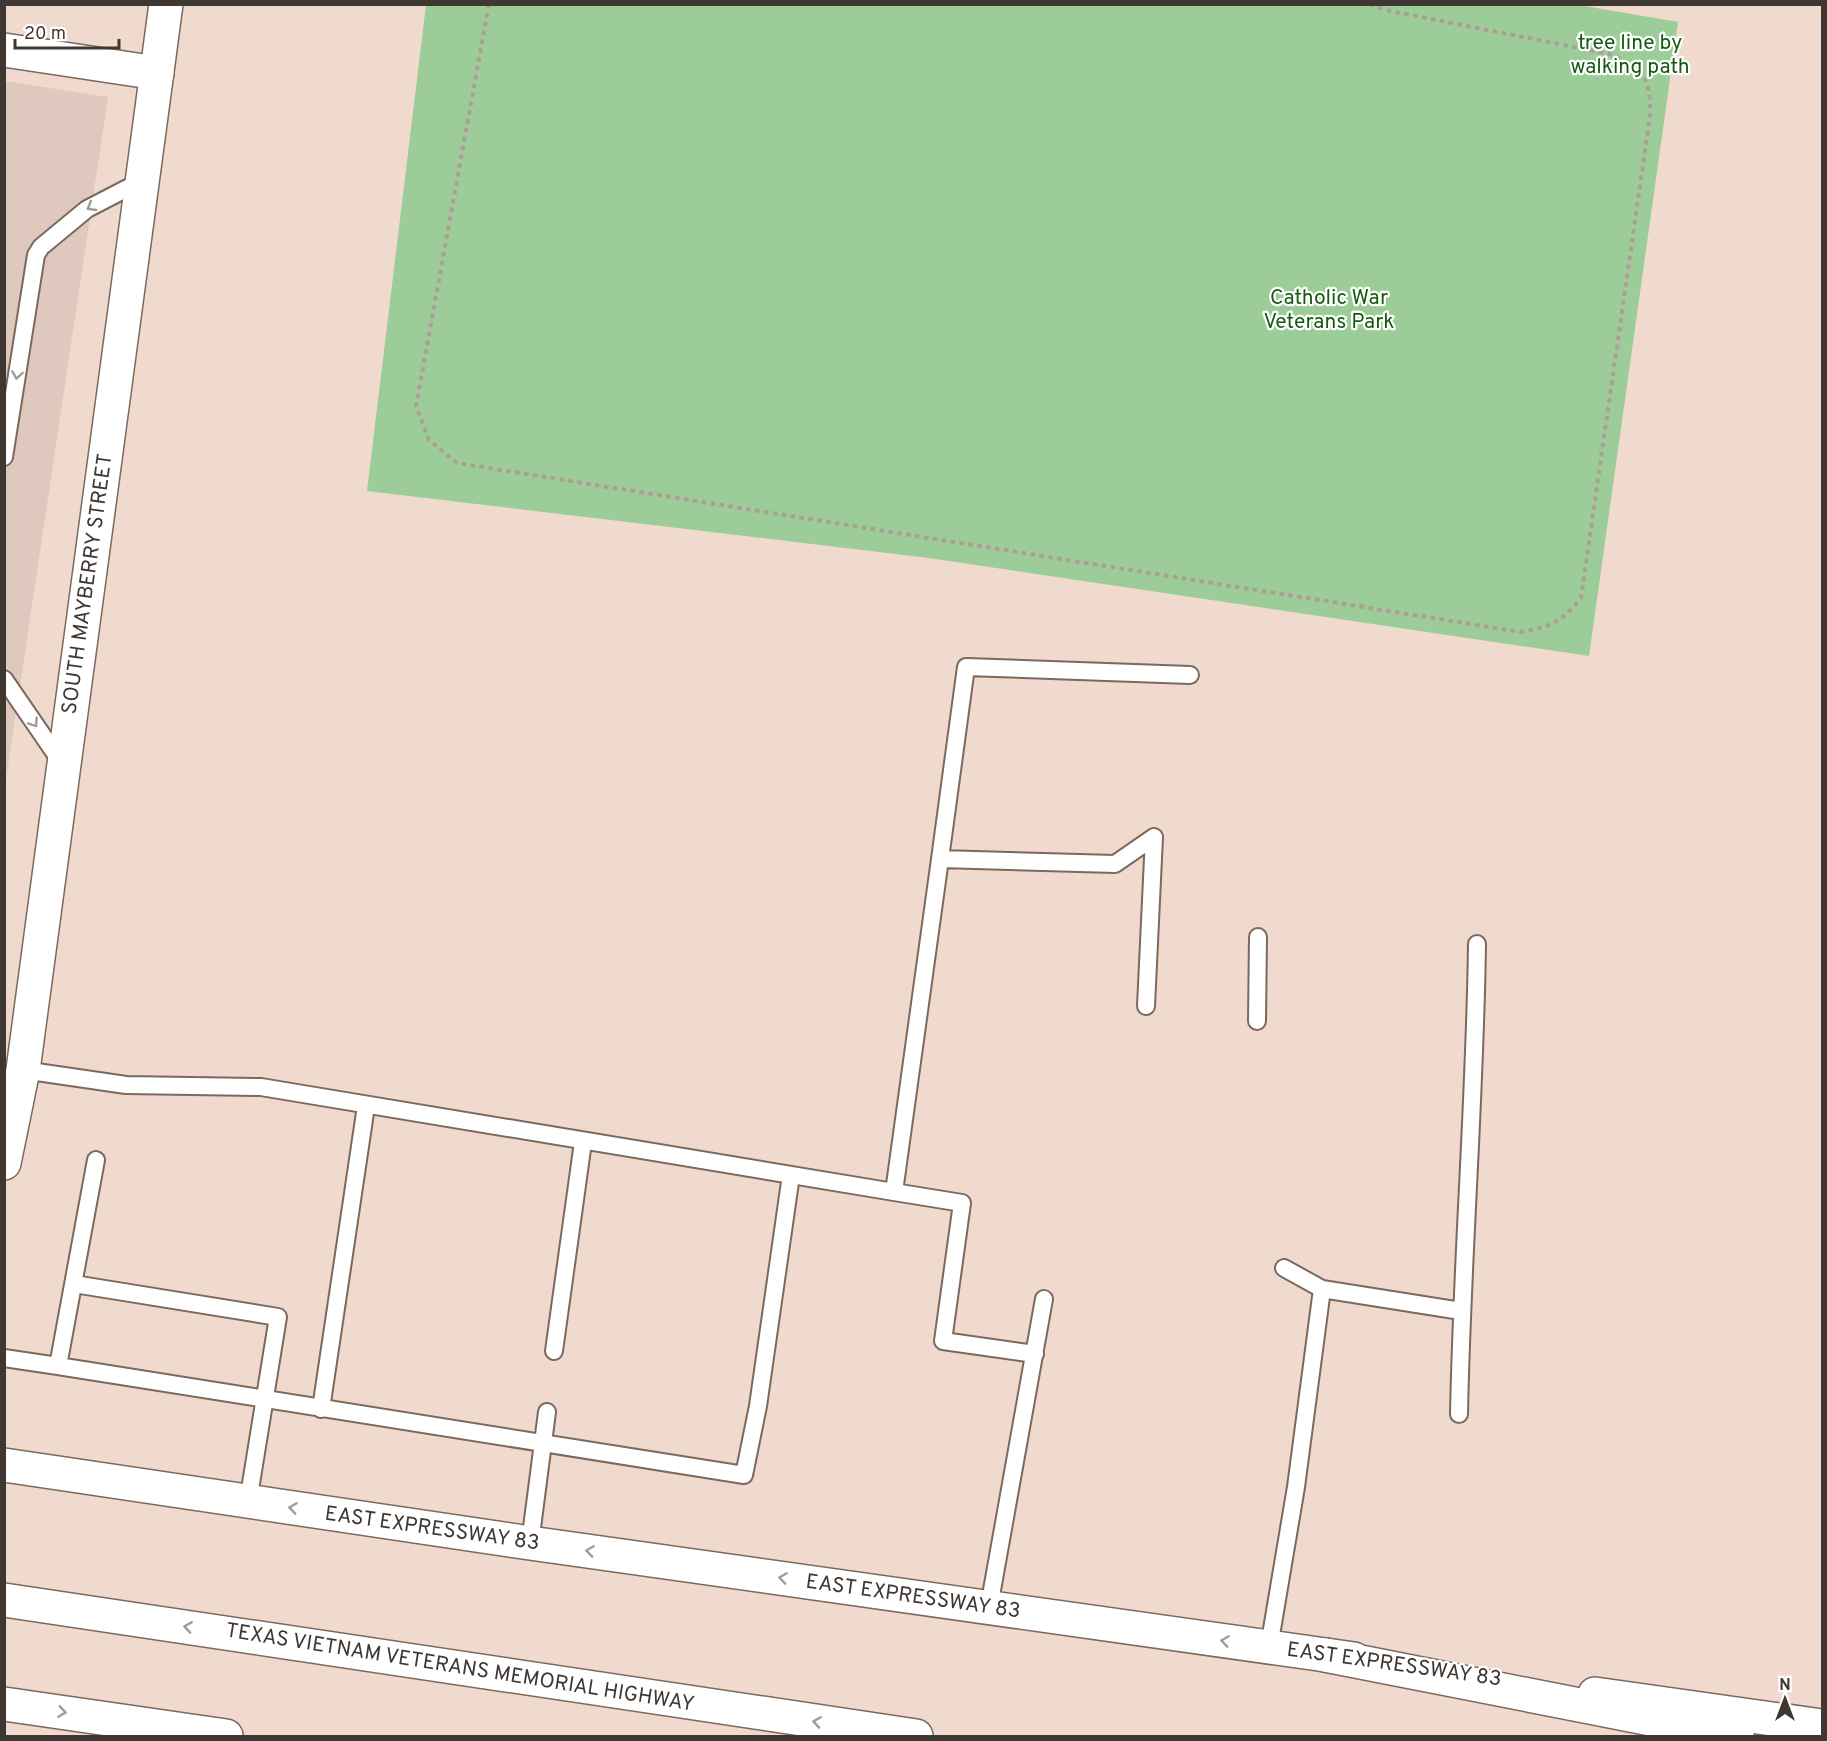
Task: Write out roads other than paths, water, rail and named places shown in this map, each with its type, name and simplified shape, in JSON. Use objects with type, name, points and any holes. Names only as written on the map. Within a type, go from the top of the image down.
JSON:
[{"type":"main road","name":"SOUTH MAYBERRY STREET","points":[[5,1160],[23,1070],[166,4]]},
{"type":"main road","points":[[4,50],[157,74]]},
{"type":"main road","name":"EAST EXPRESSWAY 83","points":[[4,1465],[530,1543],[1822,1726]]},
{"type":"main road","name":"TEXAS VIETNAM VETERANS MEMORIAL HIGHWAY","points":[[4,1600],[916,1737]]},
{"type":"main road","points":[[1325,1655],[1737,1737]]},
{"type":"main road","points":[[4,1704],[226,1737]]},
{"type":"lane","points":[[4,457],[36,255],[41,247],[87,209],[142,180]]},
{"type":"lane","points":[[894,1192],[966,668],[1190,675]]},
{"type":"lane","points":[[4,679],[64,766]]},
{"type":"lane","points":[[940,859],[1115,864],[1154,837],[1146,1006]]},
{"type":"lane","points":[[1257,1021],[1258,937]]},
{"type":"lane","points":[[1459,1414],[1461,1311],[1476,1025],[1477,944]]},
{"type":"lane","points":[[23,1070],[126,1085],[261,1088],[962,1203],[943,1341],[1035,1354]]},
{"type":"lane","points":[[321,1409],[366,1106]]},
{"type":"lane","points":[[554,1350],[583,1142]]},
{"type":"lane","points":[[58,1366],[96,1161]]},
{"type":"lane","points":[[4,1358],[744,1475],[758,1406],[791,1175]]},
{"type":"lane","points":[[1284,1268],[1322,1289],[1461,1311]]},
{"type":"lane","points":[[74,1284],[278,1317],[248,1502]]},
{"type":"lane","points":[[1269,1647],[1296,1487],[1322,1289]]},
{"type":"lane","points":[[989,1607],[1044,1299]]},
{"type":"lane","points":[[530,1543],[547,1412]]},
{"type":"park label","name":"tree line by walking path","points":[[1630,55]]},
{"type":"park label","name":"Catholic War Veterans Park","points":[[1329,310]]}]
